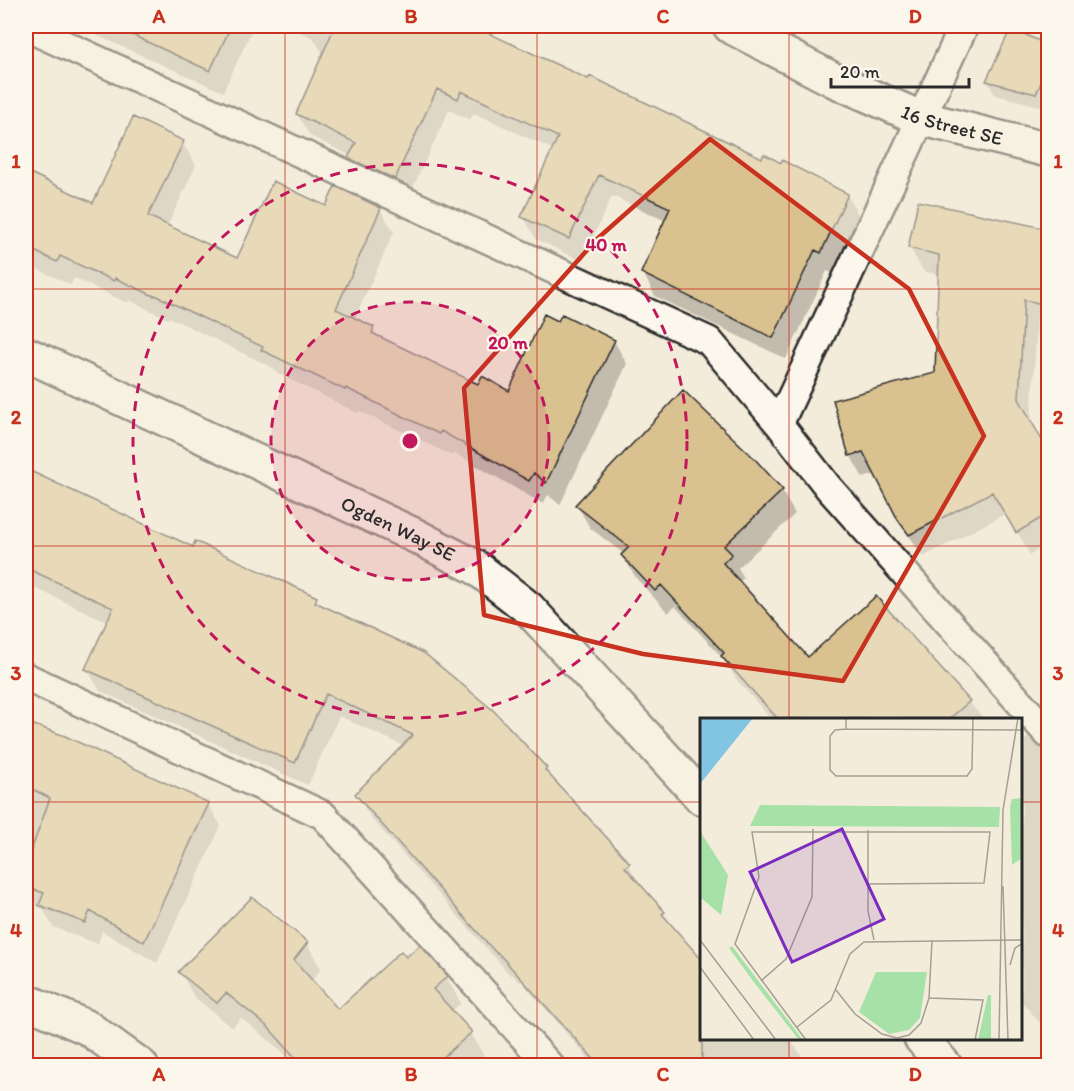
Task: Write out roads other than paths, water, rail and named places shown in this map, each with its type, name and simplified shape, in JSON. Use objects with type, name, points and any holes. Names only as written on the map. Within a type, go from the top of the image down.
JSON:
[{"type":"street","name":"16 Street SE","points":[[730,26],[834,80],[920,118],[1048,150]]},
{"type":"street","name":"Ogden Way SE","points":[[26,354],[418,537],[477,568],[528,608],[700,796]]},
{"type":"street","points":[[26,1000],[88,1028],[141,1065]]},
{"type":"street","points":[[923,1040],[945,1065]]},
{"type":"lane","points":[[778,424],[964,26]]},
{"type":"lane","points":[[26,27],[709,341],[828,487],[1048,734]]},
{"type":"lane","points":[[26,677],[323,815],[550,1065]]}]
